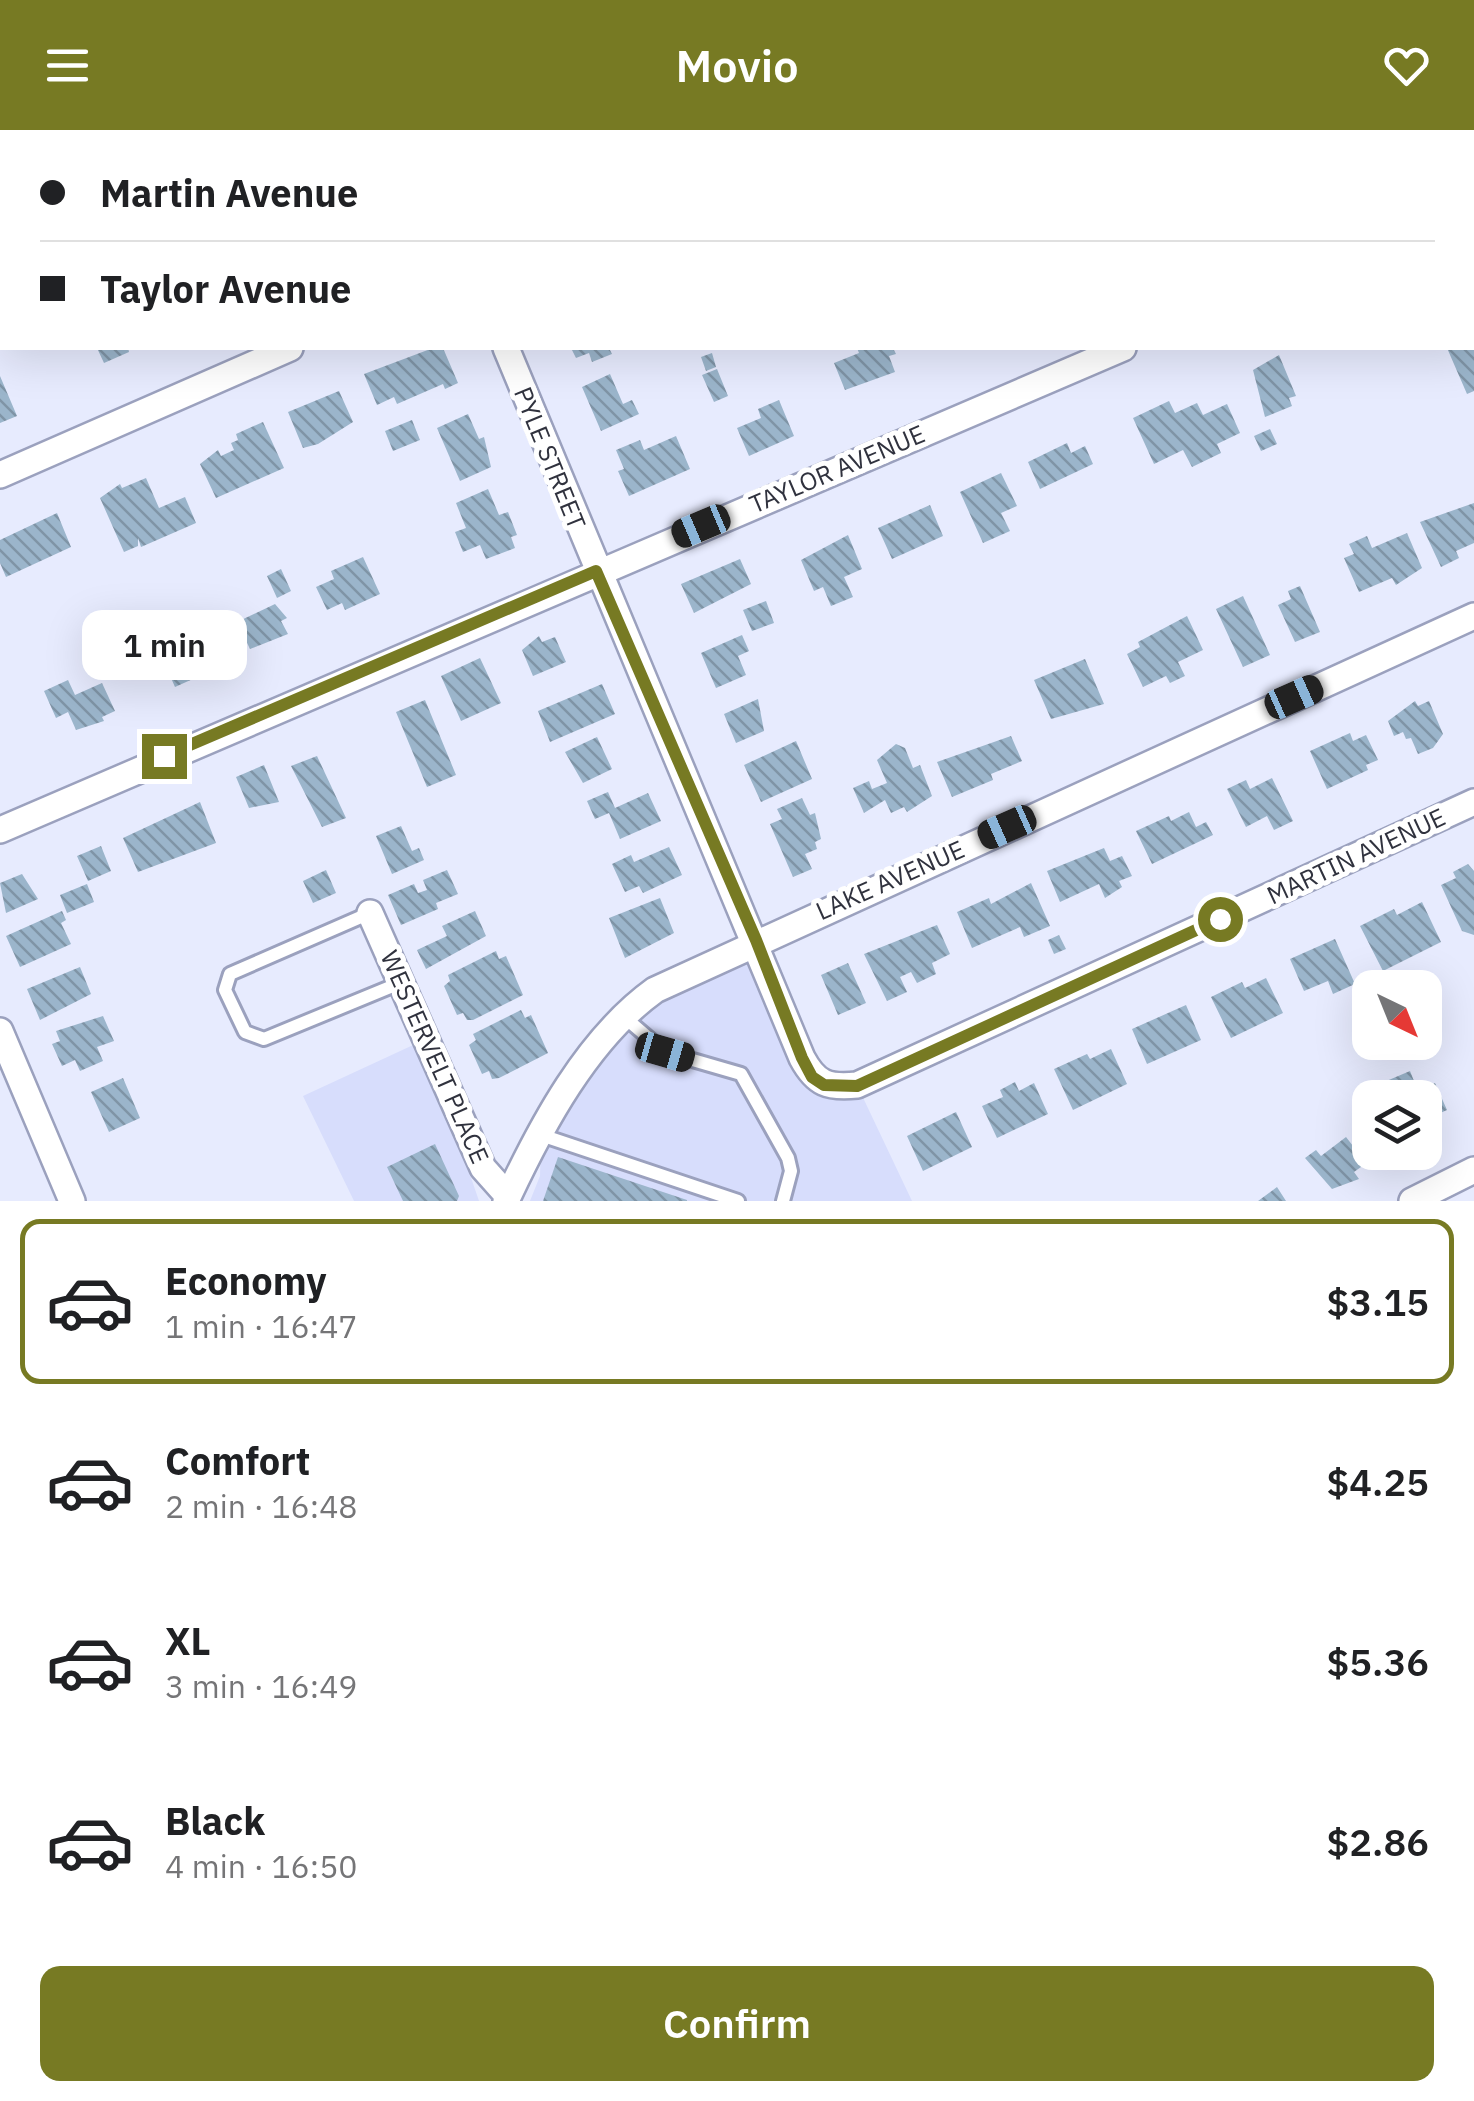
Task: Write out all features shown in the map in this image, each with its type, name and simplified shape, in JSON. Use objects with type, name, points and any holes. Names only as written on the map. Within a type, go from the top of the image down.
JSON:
[{"type":"street","points":[[0,474],[285,350]]},
{"type":"street","name":"PYLE STREET","points":[[507,350],[596,571],[812,1077],[824,1085],[857,1086]]},
{"type":"street","name":"TAYLOR AVENUE","points":[[0,830],[1118,350]]},
{"type":"street","name":"LAKE AVENUE","points":[[507,1199],[592,1052],[623,1016],[655,990],[756,940],[1474,616]]},
{"type":"street","name":"MARTIN AVENUE","points":[[857,1086],[1474,802]]},
{"type":"street","name":"WESTERVELT PLACE","points":[[370,913],[483,1168],[507,1199]]},
{"type":"street","points":[[0,1031],[72,1201]]},
{"type":"street","points":[[1412,1201],[1474,1170]]},
{"type":"lane","points":[[370,913],[230,974],[225,990],[245,1032],[264,1039],[400,983]]},
{"type":"lane","points":[[623,1016],[665,1052],[741,1074],[792,1171],[783,1201]]},
{"type":"lane","points":[[541,1135],[738,1201]]},
{"type":"shaded area","points":[[756,940],[802,1058],[857,1085],[912,1201],[530,1201],[540,1176],[541,1135],[605,1035]]},
{"type":"shaded area","points":[[424,1040],[479,1201],[354,1201],[303,1096]]},
{"type":"building","points":[[98,350],[128,350],[129,352],[104,363]]},
{"type":"building","points":[[428,350],[444,350],[458,383],[445,389],[443,384],[397,404],[394,397],[377,405],[364,374]]},
{"type":"building","points":[[572,350],[610,350],[612,354],[592,362],[589,353],[576,358]]},
{"type":"building","points":[[858,350],[894,350],[896,354],[889,356],[895,372],[845,390],[834,363],[859,353]]},
{"type":"building","points":[[1448,350],[1474,350],[1474,391],[1467,394]]},
{"type":"building","points":[[712,353],[716,367],[706,371],[701,357]]},
{"type":"building","points":[[1279,355],[1296,396],[1289,398],[1292,406],[1265,417],[1253,370]]},
{"type":"building","points":[[717,369],[728,396],[714,402],[702,375]]},
{"type":"building","points":[[610,374],[623,404],[632,400],[639,414],[601,431],[582,387]]},
{"type":"building","points":[[0,376],[17,416],[0,423]]},
{"type":"building","points":[[339,391],[353,422],[318,444],[303,448],[288,412]]},
{"type":"building","points":[[779,400],[794,436],[749,456],[737,428],[761,418],[758,409]]},
{"type":"building","points":[[1169,401],[1175,413],[1197,403],[1203,415],[1227,404],[1240,433],[1217,444],[1221,453],[1192,467],[1183,450],[1154,464],[1133,418]]},
{"type":"building","points":[[468,414],[479,439],[484,437],[491,467],[460,481],[437,428]]},
{"type":"building","points":[[412,420],[420,440],[393,451],[385,431]]},
{"type":"building","points":[[263,422],[284,468],[216,498],[200,464],[218,450],[221,456],[234,450],[231,443],[238,440],[236,434]]},
{"type":"building","points":[[1270,429],[1277,444],[1261,451],[1254,436]]},
{"type":"building","points":[[676,436],[690,469],[629,496],[618,471],[624,469],[616,450],[640,440],[644,450]]},
{"type":"building","points":[[1067,443],[1071,453],[1085,446],[1093,464],[1040,489],[1028,462]]},
{"type":"building","points":[[1001,473],[1017,506],[1001,513],[1010,531],[983,543],[960,492]]},
{"type":"building","points":[[146,478],[159,508],[185,497],[196,523],[141,547],[138,538],[138,546],[124,552],[100,498],[120,484],[122,488]]},
{"type":"building","points":[[488,489],[499,515],[508,512],[517,535],[511,537],[515,548],[486,559],[480,545],[463,552],[455,532],[466,528],[456,503]]},
{"type":"building","points":[[1474,503],[1474,543],[1456,551],[1459,558],[1441,567],[1420,522]]},
{"type":"building","points":[[930,505],[943,536],[892,559],[878,528]]},
{"type":"building","points":[[57,513],[71,547],[6,577],[0,563],[0,540]]},
{"type":"building","points":[[1407,533],[1422,568],[1396,585],[1392,578],[1359,592],[1344,558],[1354,554],[1349,544],[1367,536],[1372,548]]},
{"type":"building","points":[[848,535],[862,569],[844,577],[853,597],[831,606],[823,587],[814,591],[801,560]]},
{"type":"building","points":[[363,557],[380,594],[345,610],[342,603],[327,610],[316,587],[334,579],[331,571]]},
{"type":"building","points":[[740,559],[751,584],[694,613],[681,584]]},
{"type":"building","points":[[281,569],[291,591],[277,598],[267,576]]},
{"type":"building","points":[[1300,586],[1320,632],[1295,642],[1278,605],[1291,599],[1288,591]]},
{"type":"building","points":[[1243,596],[1270,655],[1243,667],[1216,609]]},
{"type":"building","points":[[766,601],[774,623],[752,631],[743,610]]},
{"type":"building","points":[[275,604],[287,618],[281,621],[288,634],[250,649],[237,622]]},
{"type":"building","points":[[1187,616],[1203,650],[1178,662],[1185,676],[1170,683],[1166,676],[1143,687],[1127,654],[1140,647],[1138,642]]},
{"type":"building","points":[[201,635],[215,669],[175,687],[160,653]]},
{"type":"building","points":[[742,635],[749,651],[738,656],[746,675],[716,688],[701,653]]},
{"type":"building","points":[[539,636],[542,642],[555,637],[566,662],[533,676],[522,650]]},
{"type":"building","points":[[480,658],[501,703],[461,721],[441,676]]},
{"type":"building","points":[[1085,659],[1104,704],[1051,719],[1034,680]]},
{"type":"building","points":[[68,680],[75,695],[102,683],[115,711],[102,717],[104,721],[76,730],[68,712],[56,718],[44,691]]},
{"type":"building","points":[[602,684],[615,714],[550,742],[538,711]]},
{"type":"building","points":[[758,699],[764,731],[736,743],[724,714]]},
{"type":"building","points":[[425,700],[456,775],[427,787],[396,712]]},
{"type":"building","points":[[1415,701],[1418,706],[1429,701],[1443,734],[1433,748],[1418,754],[1411,738],[1406,739],[1403,732],[1394,736],[1388,721]]},
{"type":"building","points":[[1350,733],[1353,741],[1366,735],[1378,760],[1366,765],[1368,770],[1327,789],[1310,751]]},
{"type":"building","points":[[1011,736],[1022,761],[991,774],[993,780],[952,797],[937,762]]},
{"type":"building","points":[[597,737],[612,769],[583,783],[565,752]]},
{"type":"building","points":[[796,741],[812,779],[761,802],[744,765]]},
{"type":"building","points":[[896,744],[905,748],[913,768],[920,765],[932,796],[907,812],[904,807],[891,813],[885,800],[864,813],[853,788],[869,781],[872,789],[887,783],[877,760]]},
{"type":"building","points":[[317,756],[346,818],[322,827],[291,766]]},
{"type":"building","points":[[264,765],[279,802],[249,808],[236,777]]},
{"type":"building","points":[[1272,778],[1293,821],[1274,830],[1267,816],[1246,827],[1227,789],[1246,780],[1250,789]]},
{"type":"building","points":[[608,792],[615,808],[648,793],[661,821],[620,839],[609,813],[595,819],[587,801]]},
{"type":"building","points":[[802,798],[810,815],[815,813],[821,839],[815,842],[817,849],[805,854],[812,869],[793,877],[770,824],[782,819],[777,809]]},
{"type":"building","points":[[200,802],[216,843],[138,872],[123,838]]},
{"type":"building","points":[[1189,812],[1196,827],[1206,822],[1213,835],[1152,864],[1136,831]]},
{"type":"building","points":[[401,826],[412,851],[419,848],[424,860],[392,874],[376,836]]},
{"type":"building","points":[[101,846],[111,871],[88,881],[77,856]]},
{"type":"building","points":[[669,847],[682,875],[643,893],[639,886],[625,892],[612,864],[631,855],[634,862]]},
{"type":"building","points":[[1104,848],[1110,861],[1122,856],[1132,876],[1119,881],[1122,887],[1105,898],[1099,884],[1060,902],[1047,871]]},
{"type":"building","points":[[1468,864],[1474,871],[1474,935],[1462,931],[1441,885],[1456,878],[1453,872]]},
{"type":"building","points":[[326,870],[336,893],[313,903],[303,881]]},
{"type":"building","points":[[447,870],[458,894],[436,903],[438,909],[401,925],[388,895],[414,884],[418,893],[427,890],[423,880]]},
{"type":"building","points":[[22,874],[38,899],[6,913],[0,883]]},
{"type":"building","points":[[1031,883],[1050,926],[1024,937],[1020,927],[972,948],[957,912],[989,898],[991,904]]},
{"type":"building","points":[[87,884],[94,902],[67,913],[60,895]]},
{"type":"building","points":[[660,898],[674,933],[625,958],[609,918]]},
{"type":"building","points":[[1422,902],[1441,942],[1382,970],[1360,926],[1394,909],[1397,915]]},
{"type":"building","points":[[62,911],[66,920],[61,923],[71,944],[20,967],[6,936]]},
{"type":"building","points":[[475,911],[486,936],[426,969],[417,950],[447,936],[442,926]]},
{"type":"building","points":[[937,925],[950,954],[932,963],[936,974],[917,983],[911,972],[900,977],[907,992],[887,1001],[864,954]]},
{"type":"building","points":[[1059,935],[1066,949],[1054,954],[1048,940]]},
{"type":"building","points":[[1335,939],[1352,985],[1333,994],[1328,981],[1304,991],[1290,959]]},
{"type":"building","points":[[496,951],[499,959],[506,956],[523,995],[473,1020],[467,1020],[463,1013],[457,1015],[444,986],[450,981],[448,975]]},
{"type":"building","points":[[848,963],[866,1003],[838,1015],[821,975]]},
{"type":"building","points":[[80,967],[91,994],[40,1020],[27,989]]},
{"type":"building","points":[[1266,978],[1283,1013],[1231,1038],[1211,997],[1242,982],[1245,988]]},
{"type":"building","points":[[1186,1005],[1201,1040],[1147,1064],[1132,1029]]},
{"type":"building","points":[[521,1010],[525,1018],[531,1015],[548,1053],[499,1078],[492,1079],[489,1071],[482,1074],[469,1045],[476,1040],[473,1034]]},
{"type":"building","points":[[103,1016],[114,1041],[97,1047],[103,1061],[80,1071],[75,1060],[62,1066],[52,1044],[60,1041],[56,1031]]},
{"type":"building","points":[[1111,1049],[1127,1084],[1073,1110],[1054,1069],[1087,1054],[1090,1059]]},
{"type":"building","points":[[1410,1071],[1414,1080],[1389,1080]]},
{"type":"building","points":[[123,1078],[140,1118],[109,1132],[91,1092]]},
{"type":"building","points":[[1015,1082],[1019,1091],[1034,1083],[1048,1114],[997,1138],[982,1106],[1003,1097],[1000,1090]]},
{"type":"building","points":[[956,1112],[972,1147],[923,1171],[907,1136]]},
{"type":"building","points":[[1346,1137],[1352,1145],[1352,1170],[1357,1170],[1354,1172],[1359,1179],[1332,1189],[1305,1158],[1316,1150],[1321,1156]]},
{"type":"building","points":[[435,1144],[459,1196],[457,1201],[403,1201],[387,1167]]},
{"type":"building","points":[[558,1157],[687,1200],[687,1201],[543,1201]]},
{"type":"building","points":[[1277,1187],[1286,1201],[1258,1201]]},
{"type":"route","points":[[164,756],[596,571],[756,940],[802,1058],[812,1077],[824,1085],[857,1086],[1220,919]]}]
